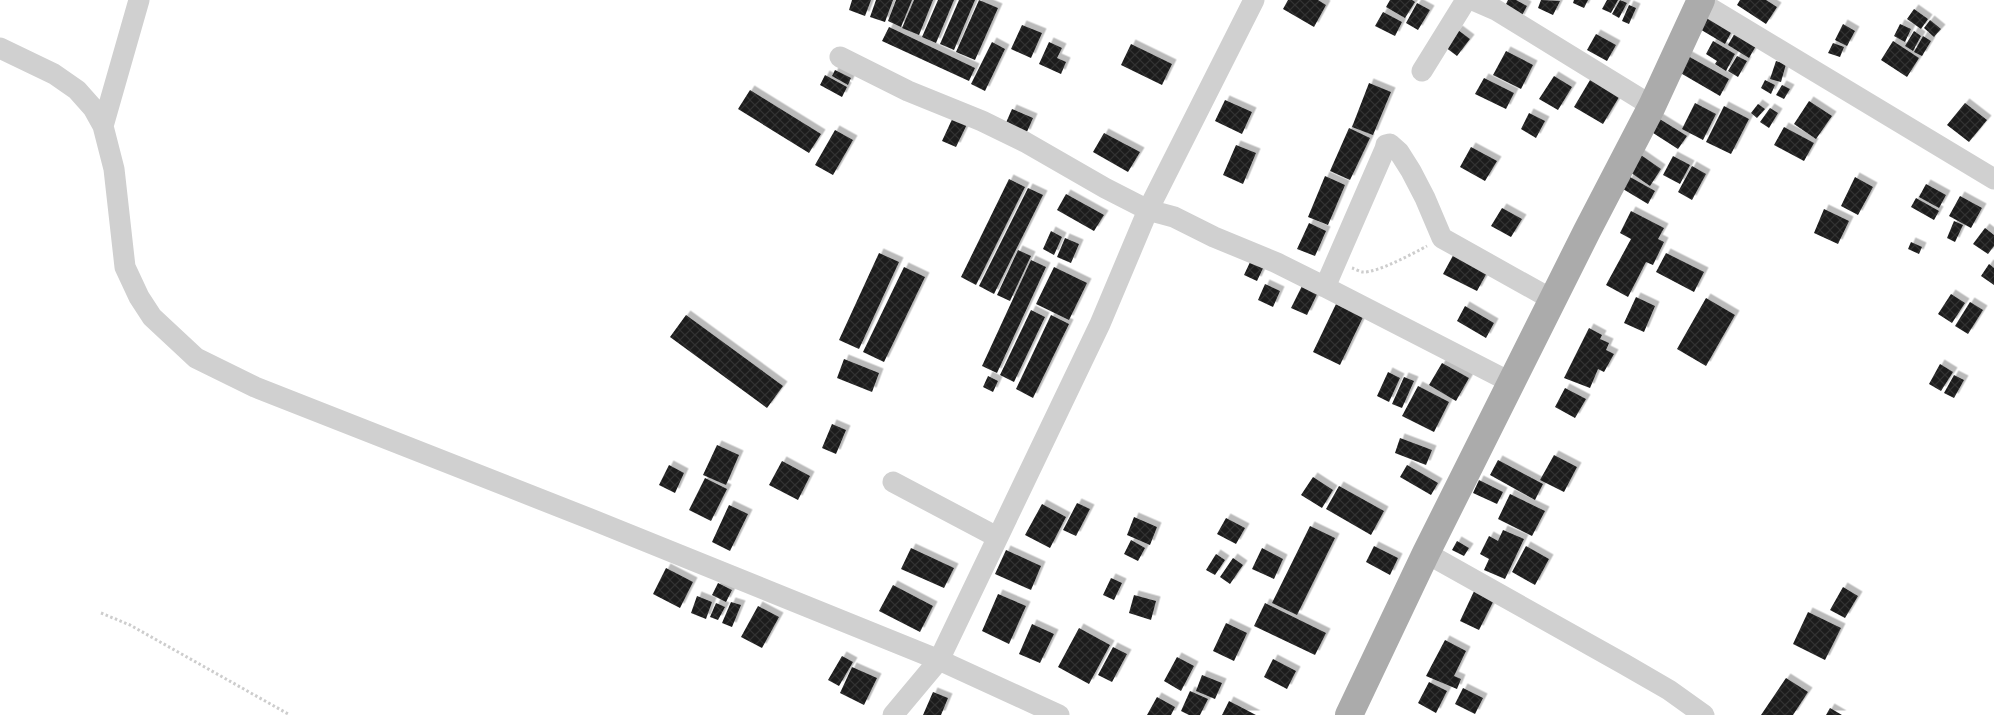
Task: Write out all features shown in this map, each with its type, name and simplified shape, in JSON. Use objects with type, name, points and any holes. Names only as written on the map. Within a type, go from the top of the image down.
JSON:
[{"type":"main road","points":[[1349,715],[1426,553],[1652,106],[1701,1]]},
{"type":"street","points":[[103,126],[139,0]]},
{"type":"street","points":[[893,715],[939,660],[1100,324],[1148,210],[1254,0]]},
{"type":"street","points":[[1422,71],[1466,0]]},
{"type":"street","points":[[1473,0],[1498,5],[1652,106]]},
{"type":"street","points":[[1701,1],[1994,179]]},
{"type":"street","points":[[0,48],[54,74],[77,90],[93,108],[103,126],[114,169],[125,267],[139,297],[152,317],[196,358],[255,387],[593,520],[939,660],[1060,715]]},
{"type":"street","points":[[840,57],[908,90],[982,121],[1025,142],[1105,188],[1148,210],[1174,217],[1214,237],[1277,262],[1512,383]]},
{"type":"street","points":[[1324,287],[1388,144],[1393,145],[1399,152],[1411,171],[1442,238],[1553,300]]},
{"type":"street","points":[[893,482],[997,537]]},
{"type":"street","points":[[1426,553],[1669,690],[1704,715]]},
{"type":"path","points":[[1336,261],[1363,272],[1393,263],[1442,238]]},
{"type":"path","points":[[101,613],[130,625],[290,715]]},
{"type":"building","points":[[852,0],[871,0],[865,16],[849,10]]},
{"type":"building","points":[[876,0],[893,0],[885,22],[870,17]]},
{"type":"building","points":[[896,0],[912,0],[901,27],[888,21]]},
{"type":"building","points":[[914,0],[933,0],[919,35],[902,28]]},
{"type":"building","points":[[938,0],[954,0],[936,43],[922,37]]},
{"type":"building","points":[[959,0],[975,0],[954,50],[940,44]]},
{"type":"building","points":[[979,0],[998,8],[975,60],[956,52]]},
{"type":"building","points":[[1288,0],[1318,0],[1326,5],[1314,27],[1283,9]]},
{"type":"building","points":[[1390,0],[1412,0],[1415,2],[1405,18],[1386,7]]},
{"type":"building","points":[[1508,0],[1516,0],[1527,6],[1520,19],[1503,10]]},
{"type":"building","points":[[1541,0],[1560,1],[1553,15],[1538,8]]},
{"type":"building","points":[[1574,0],[1588,0],[1584,8],[1573,3]]},
{"type":"building","points":[[1607,0],[1618,0],[1611,13],[1602,9]]},
{"type":"building","points":[[1620,0],[1627,3],[1619,18],[1612,14]]},
{"type":"building","points":[[1740,0],[1766,0],[1777,7],[1766,24],[1737,5]]},
{"type":"building","points":[[1417,3],[1430,10],[1418,30],[1406,23]]},
{"type":"building","points":[[1629,5],[1636,8],[1629,24],[1622,21]]},
{"type":"building","points":[[1914,9],[1928,19],[1921,29],[1907,19]]},
{"type":"building","points":[[1383,12],[1402,22],[1395,36],[1375,26]]},
{"type":"building","points":[[1708,12],[1734,27],[1725,44],[1698,28]]},
{"type":"building","points":[[1930,20],[1941,29],[1934,37],[1924,28]]},
{"type":"building","points":[[1843,24],[1855,31],[1847,46],[1835,40]]},
{"type":"building","points":[[1900,24],[1911,29],[1905,42],[1894,36]]},
{"type":"building","points":[[1022,25],[1042,33],[1031,58],[1011,49]]},
{"type":"building","points":[[889,27],[975,68],[969,81],[882,41]]},
{"type":"building","points":[[1458,30],[1470,39],[1457,56],[1445,47]]},
{"type":"building","points":[[1736,31],[1757,44],[1749,58],[1728,45]]},
{"type":"building","points":[[1914,31],[1921,36],[1913,51],[1905,46]]},
{"type":"building","points":[[1596,34],[1616,45],[1607,61],[1587,50]]},
{"type":"building","points":[[1923,36],[1931,41],[1922,56],[1914,52]]},
{"type":"building","points":[[1713,41],[1735,54],[1726,71],[1715,64],[1717,61],[1706,54]]},
{"type":"building","points":[[1893,41],[1919,58],[1907,77],[1881,60]]},
{"type":"building","points":[[992,42],[1005,49],[985,91],[971,84]]},
{"type":"building","points":[[1049,42],[1062,48],[1057,58],[1066,62],[1061,74],[1039,64]]},
{"type":"building","points":[[1833,43],[1844,47],[1840,57],[1828,53]]},
{"type":"building","points":[[1131,44],[1172,64],[1162,85],[1121,65]]},
{"type":"building","points":[[1506,51],[1533,65],[1521,89],[1493,75]]},
{"type":"building","points":[[1686,55],[1729,79],[1720,96],[1677,71]]},
{"type":"building","points":[[1737,56],[1747,61],[1738,77],[1728,71]]},
{"type":"building","points":[[1776,61],[1786,64],[1781,82],[1770,79]]},
{"type":"building","points":[[835,70],[851,78],[848,85],[832,76]]},
{"type":"building","points":[[825,75],[847,87],[842,97],[820,85]]},
{"type":"building","points":[[1593,75],[1622,92],[1603,124],[1574,107]]},
{"type":"building","points":[[1554,76],[1572,87],[1558,110],[1539,99]]},
{"type":"building","points":[[1484,78],[1514,93],[1506,109],[1475,94]]},
{"type":"building","points":[[1765,80],[1775,85],[1771,94],[1761,88]]},
{"type":"building","points":[[1369,83],[1391,92],[1373,135],[1352,127]]},
{"type":"building","points":[[1782,85],[1790,89],[1784,99],[1776,95]]},
{"type":"building","points":[[750,90],[821,134],[809,153],[738,109]]},
{"type":"building","points":[[1225,100],[1252,112],[1242,134],[1215,121]]},
{"type":"building","points":[[1809,101],[1832,116],[1816,139],[1794,124]]},
{"type":"building","points":[[1695,103],[1716,114],[1703,140],[1682,129]]},
{"type":"building","points":[[1965,103],[1987,120],[1969,142],[1947,125]]},
{"type":"building","points":[[1758,104],[1765,109],[1757,118],[1751,113]]},
{"type":"building","points":[[1724,106],[1749,119],[1731,154],[1706,142]]},
{"type":"building","points":[[1770,108],[1778,113],[1769,128],[1760,122]]},
{"type":"building","points":[[1012,109],[1033,118],[1026,134],[1005,125]]},
{"type":"building","points":[[955,113],[969,120],[956,147],[942,141]]},
{"type":"building","points":[[1529,113],[1545,121],[1536,138],[1521,129]]},
{"type":"building","points":[[1658,118],[1687,136],[1678,149],[1650,131]]},
{"type":"building","points":[[1784,127],[1814,143],[1804,161],[1774,145]]},
{"type":"building","points":[[1349,128],[1370,138],[1350,180],[1330,171]]},
{"type":"building","points":[[835,130],[853,140],[833,175],[815,165]]},
{"type":"building","points":[[1104,133],[1140,152],[1128,172],[1093,152]]},
{"type":"building","points":[[1236,145],[1256,153],[1243,184],[1223,175]]},
{"type":"building","points":[[1471,147],[1497,161],[1485,181],[1460,167]]},
{"type":"building","points":[[1638,153],[1661,169],[1650,186],[1627,170]]},
{"type":"building","points":[[1673,156],[1690,165],[1680,184],[1663,175]]},
{"type":"building","points":[[1692,166],[1706,174],[1692,200],[1678,192]]},
{"type":"building","points":[[1325,176],[1345,185],[1328,225],[1308,217]]},
{"type":"building","points":[[1630,177],[1655,191],[1648,204],[1623,189]]},
{"type":"building","points":[[1855,177],[1873,187],[1858,215],[1841,206]]},
{"type":"building","points":[[1009,179],[1025,187],[976,285],[961,277]]},
{"type":"building","points":[[1926,184],[1946,195],[1939,208],[1919,197]]},
{"type":"building","points":[[1028,188],[1043,195],[994,294],[979,286]]},
{"type":"building","points":[[1066,194],[1104,215],[1094,231],[1057,210]]},
{"type":"building","points":[[1960,196],[1982,208],[1971,228],[1949,216]]},
{"type":"building","points":[[1916,198],[1939,211],[1934,220],[1911,207]]},
{"type":"building","points":[[1502,208],[1522,219],[1511,237],[1491,226]]},
{"type":"building","points":[[1824,209],[1849,221],[1838,244],[1814,233]]},
{"type":"building","points":[[1631,211],[1664,228],[1658,239],[1664,242],[1653,265],[1646,262],[1628,297],[1606,285],[1631,239],[1620,233]]},
{"type":"building","points":[[1954,221],[1963,225],[1955,242],[1947,238]]},
{"type":"building","points":[[1309,223],[1326,231],[1315,256],[1297,249]]},
{"type":"building","points":[[1985,228],[1994,235],[1994,246],[1988,254],[1973,244]]},
{"type":"building","points":[[1051,231],[1062,237],[1054,255],[1043,249]]},
{"type":"building","points":[[1065,238],[1079,244],[1071,263],[1057,257]]},
{"type":"building","points":[[1911,242],[1922,247],[1919,254],[1908,249]]},
{"type":"building","points":[[1018,250],[1031,256],[1010,301],[997,295]]},
{"type":"building","points":[[1456,250],[1490,267],[1477,291],[1443,274]]},
{"type":"building","points":[[879,253],[899,262],[859,349],[839,340]]},
{"type":"building","points":[[1666,253],[1704,272],[1694,292],[1656,272]]},
{"type":"building","points":[[1031,260],[1046,267],[997,373],[982,366]]},
{"type":"building","points":[[1251,260],[1264,266],[1257,281],[1244,275]]},
{"type":"building","points":[[1989,264],[1994,268],[1994,285],[1981,276]]},
{"type":"building","points":[[904,267],[925,277],[884,362],[863,352]]},
{"type":"building","points":[[1054,267],[1087,283],[1069,320],[1036,304]]},
{"type":"building","points":[[1265,284],[1280,291],[1273,307],[1258,300]]},
{"type":"building","points":[[1303,284],[1318,292],[1307,315],[1291,308]]},
{"type":"building","points":[[1951,294],[1965,303],[1952,323],[1938,314]]},
{"type":"building","points":[[1636,297],[1655,306],[1644,332],[1624,323]]},
{"type":"building","points":[[1706,298],[1735,315],[1706,366],[1677,349]]},
{"type":"building","points":[[1970,302],[1983,310],[1968,334],[1955,326]]},
{"type":"building","points":[[1336,304],[1363,317],[1340,365],[1313,352]]},
{"type":"building","points":[[1465,306],[1494,323],[1486,338],[1457,321]]},
{"type":"building","points":[[1031,310],[1045,317],[1014,382],[1000,375]]},
{"type":"building","points":[[686,315],[783,386],[767,408],[670,337]]},
{"type":"building","points":[[1051,315],[1069,324],[1033,398],[1016,389]]},
{"type":"building","points":[[1589,328],[1602,335],[1600,339],[1609,343],[1606,350],[1614,354],[1604,372],[1598,369],[1590,388],[1564,378]]},
{"type":"building","points":[[844,359],[879,373],[872,392],[837,378]]},
{"type":"building","points":[[1442,363],[1469,378],[1456,401],[1429,385]]},
{"type":"building","points":[[1940,364],[1953,372],[1941,391],[1929,384]]},
{"type":"building","points":[[1388,372],[1400,378],[1389,402],[1377,396]]},
{"type":"building","points":[[1954,375],[1964,380],[1954,398],[1944,393]]},
{"type":"building","points":[[988,376],[998,381],[993,392],[983,387]]},
{"type":"building","points":[[1404,377],[1414,381],[1402,408],[1392,404]]},
{"type":"building","points":[[1418,386],[1449,402],[1434,432],[1402,416]]},
{"type":"building","points":[[1565,388],[1586,399],[1575,418],[1555,407]]},
{"type":"building","points":[[832,424],[846,430],[836,454],[822,448]]},
{"type":"building","points":[[1400,438],[1432,450],[1426,465],[1395,453]]},
{"type":"building","points":[[717,445],[739,455],[726,485],[703,475]]},
{"type":"building","points":[[1554,455],[1577,467],[1564,492],[1540,480]]},
{"type":"building","points":[[1498,460],[1543,484],[1535,500],[1490,475]]},
{"type":"building","points":[[782,461],[810,476],[798,500],[769,485]]},
{"type":"building","points":[[669,465],[684,473],[675,493],[659,485]]},
{"type":"building","points":[[1407,465],[1438,483],[1431,495],[1400,477]]},
{"type":"building","points":[[1313,477],[1333,490],[1322,508],[1301,495]]},
{"type":"building","points":[[705,478],[727,489],[711,521],[689,510]]},
{"type":"building","points":[[1479,480],[1503,492],[1497,504],[1473,493]]},
{"type":"building","points":[[1339,486],[1384,511],[1371,535],[1326,509]]},
{"type":"building","points":[[1510,494],[1545,511],[1532,536],[1498,519]]},
{"type":"building","points":[[1077,503],[1090,509],[1076,536],[1063,530]]},
{"type":"building","points":[[1042,504],[1066,517],[1050,548],[1025,535]]},
{"type":"building","points":[[729,505],[748,514],[730,551],[712,542]]},
{"type":"building","points":[[1134,517],[1157,527],[1150,545],[1127,535]]},
{"type":"building","points":[[1226,518],[1245,528],[1236,544],[1217,534]]},
{"type":"building","points":[[1310,526],[1335,538],[1297,615],[1272,603]]},
{"type":"building","points":[[1503,530],[1524,539],[1505,579],[1484,570],[1489,559],[1480,554],[1489,536],[1498,541]]},
{"type":"building","points":[[1131,540],[1145,548],[1138,561],[1124,554]]},
{"type":"building","points":[[1457,541],[1469,548],[1464,556],[1452,550]]},
{"type":"building","points":[[1374,546],[1398,558],[1390,575],[1366,562]]},
{"type":"building","points":[[1526,546],[1549,559],[1535,585],[1512,572]]},
{"type":"building","points":[[911,548],[954,568],[944,588],[901,569]]},
{"type":"building","points":[[1262,548],[1283,559],[1274,579],[1252,569]]},
{"type":"building","points":[[1006,550],[1041,566],[1031,590],[995,574]]},
{"type":"building","points":[[1216,554],[1225,560],[1215,575],[1206,570]]},
{"type":"building","points":[[1233,558],[1243,565],[1230,584],[1220,577]]},
{"type":"building","points":[[666,568],[693,582],[680,608],[653,594]]},
{"type":"building","points":[[1111,578],[1122,583],[1114,600],[1103,595]]},
{"type":"building","points":[[718,583],[732,590],[726,602],[712,595]]},
{"type":"building","points":[[893,585],[933,606],[920,632],[879,611]]},
{"type":"building","points":[[1476,587],[1496,596],[1479,630],[1460,621]]},
{"type":"building","points":[[1843,587],[1858,596],[1845,618],[1830,610]]},
{"type":"building","points":[[998,594],[1026,606],[1009,644],[982,631]]},
{"type":"building","points":[[1134,595],[1156,601],[1151,620],[1129,613]]},
{"type":"building","points":[[697,596],[712,602],[706,619],[691,613]]},
{"type":"building","points":[[731,602],[741,605],[732,627],[722,623]]},
{"type":"building","points":[[716,603],[725,607],[718,620],[710,617]]},
{"type":"building","points":[[1265,603],[1326,633],[1315,655],[1254,626]]},
{"type":"building","points":[[758,606],[779,617],[762,648],[741,637]]},
{"type":"building","points":[[1808,612],[1841,628],[1825,660],[1793,644]]},
{"type":"building","points":[[1226,623],[1247,633],[1234,661],[1213,651]]},
{"type":"building","points":[[1032,624],[1054,634],[1040,663],[1019,654]]},
{"type":"building","points":[[1079,628],[1110,645],[1089,684],[1058,667]]},
{"type":"building","points":[[1445,640],[1466,651],[1454,676],[1461,679],[1457,689],[1426,676]]},
{"type":"building","points":[[1113,647],[1127,654],[1112,682],[1098,675]]},
{"type":"building","points":[[842,656],[853,662],[839,686],[828,680]]},
{"type":"building","points":[[1177,657],[1194,666],[1181,691],[1164,681]]},
{"type":"building","points":[[1273,659],[1296,671],[1287,689],[1264,677]]},
{"type":"building","points":[[852,667],[877,678],[864,705],[840,693]]},
{"type":"building","points":[[1202,675],[1222,683],[1215,699],[1196,691]]},
{"type":"building","points":[[1786,678],[1808,692],[1793,715],[1761,715]]},
{"type":"building","points":[[1429,682],[1447,691],[1436,713],[1418,703]]},
{"type":"building","points":[[1463,688],[1483,698],[1475,714],[1455,704]]},
{"type":"building","points":[[1190,691],[1208,699],[1200,715],[1189,715],[1181,711]]},
{"type":"building","points":[[933,692],[948,698],[941,715],[923,715]]},
{"type":"building","points":[[1157,697],[1175,707],[1171,715],[1147,715]]},
{"type":"building","points":[[1229,701],[1256,715],[1222,715]]},
{"type":"building","points":[[1830,708],[1842,715],[1826,715]]}]
